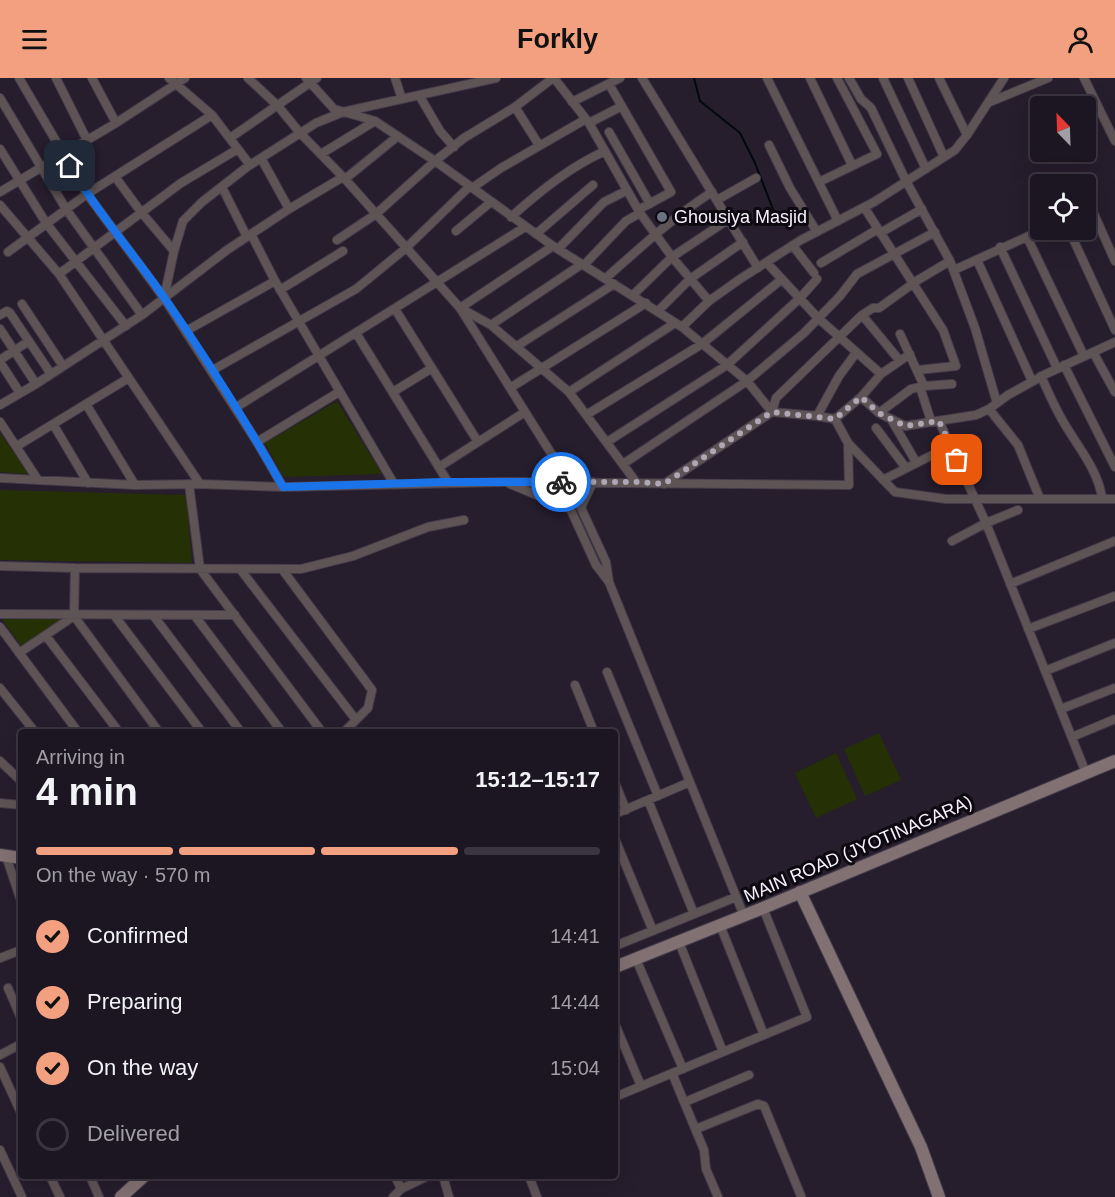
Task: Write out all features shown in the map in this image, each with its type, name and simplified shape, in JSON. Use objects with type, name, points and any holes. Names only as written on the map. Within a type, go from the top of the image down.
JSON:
[{"type":"street","points":[[19,78],[87,194],[164,298],[257,442],[283,487]]},
{"type":"street","points":[[56,78],[87,140]]},
{"type":"street","points":[[92,78],[116,123]]},
{"type":"street","points":[[0,192],[116,123],[172,81],[185,78]]},
{"type":"street","points":[[248,78],[278,106],[460,308],[569,482],[606,562],[609,582],[744,916]]},
{"type":"street","points":[[395,78],[402,99]]},
{"type":"street","points":[[164,298],[183,221],[202,202],[250,165],[316,123],[343,112],[496,78]]},
{"type":"street","points":[[337,240],[376,214],[435,161],[515,107],[553,78],[587,121],[626,191],[654,234],[709,301]]},
{"type":"street","points":[[572,102],[620,78]]},
{"type":"street","points":[[642,78],[758,268]]},
{"type":"street","points":[[768,78],[838,221]]},
{"type":"street","points":[[810,78],[852,165]]},
{"type":"street","points":[[819,182],[877,154],[837,78]]},
{"type":"street","points":[[849,78],[861,99],[871,108],[906,181],[952,266],[975,328],[997,403]]},
{"type":"street","points":[[883,78],[926,169]]},
{"type":"street","points":[[908,78],[944,157]]},
{"type":"street","points":[[939,78],[967,135]]},
{"type":"street","points":[[569,392],[678,325],[709,301],[793,246],[864,207],[955,150],[1004,78]]},
{"type":"street","points":[[989,102],[1047,78]]},
{"type":"street","points":[[1084,78],[1115,141]]},
{"type":"street","points":[[230,138],[278,106],[311,79],[334,109],[375,121],[435,161],[555,248],[678,325],[747,381],[772,412]]},
{"type":"street","points":[[172,81],[212,115],[250,165]]},
{"type":"street","points":[[491,325],[583,265],[626,221],[671,192],[609,84]]},
{"type":"street","points":[[419,95],[440,131],[454,147]]},
{"type":"street","points":[[0,98],[66,209],[142,315]]},
{"type":"street","points":[[211,371],[356,289],[406,248],[471,187],[539,146],[621,106]]},
{"type":"street","points":[[515,107],[539,146]]},
{"type":"street","points":[[8,252],[87,194],[116,178],[212,115]]},
{"type":"street","points":[[321,154],[375,121]]},
{"type":"street","points":[[609,132],[650,204]]},
{"type":"street","points":[[1,401],[36,384],[126,326],[249,236],[289,209],[344,178],[398,136]]},
{"type":"street","points":[[769,145],[790,188],[817,232]]},
{"type":"street","points":[[59,274],[181,183],[237,148]]},
{"type":"street","points":[[0,149],[46,223],[126,326]]},
{"type":"street","points":[[511,217],[536,195],[575,167],[605,151]]},
{"type":"street","points":[[261,158],[289,209]]},
{"type":"street","points":[[116,178],[141,213],[174,251]]},
{"type":"street","points":[[606,279],[654,234],[689,207],[756,178]]},
{"type":"street","points":[[536,234],[593,185]]},
{"type":"street","points":[[222,187],[394,484]]},
{"type":"street","points":[[460,308],[555,248],[604,202],[626,191]]},
{"type":"street","points":[[456,231],[491,202]]},
{"type":"street","points":[[0,205],[59,274],[104,340],[127,379],[200,484]]},
{"type":"street","points":[[864,207],[943,330],[956,366],[918,370]]},
{"type":"street","points":[[821,263],[922,209]]},
{"type":"street","points":[[1096,218],[1115,261]]},
{"type":"street","points":[[633,295],[672,257],[729,219]]},
{"type":"street","points":[[235,408],[525,227]]},
{"type":"street","points":[[623,464],[747,381],[818,318],[840,296],[857,274],[935,232]]},
{"type":"street","points":[[772,412],[776,398],[862,315],[873,308],[879,308],[913,284],[952,266],[977,260],[1030,236]]},
{"type":"street","points":[[1027,237],[1083,356]]},
{"type":"street","points":[[1074,240],[1115,330]]},
{"type":"street","points":[[658,311],[690,279],[743,242]]},
{"type":"street","points":[[607,442],[727,365],[800,298],[816,276],[793,246]]},
{"type":"street","points":[[1000,248],[1060,367],[1115,467]]},
{"type":"street","points":[[280,290],[343,251]]},
{"type":"street","points":[[977,260],[1036,379],[1091,466],[1101,488],[1102,498]]},
{"type":"street","points":[[767,263],[818,318],[881,374]]},
{"type":"street","points":[[586,415],[702,344],[782,279]]},
{"type":"street","points":[[186,331],[275,281]]},
{"type":"street","points":[[517,346],[614,284]]},
{"type":"street","points":[[510,388],[645,303]]},
{"type":"street","points":[[22,304],[63,366]]},
{"type":"street","points":[[460,308],[491,325],[569,392],[636,482]]},
{"type":"street","points":[[395,309],[478,442]]},
{"type":"street","points":[[0,315],[9,311],[51,374]]},
{"type":"street","points":[[862,315],[900,361]]},
{"type":"street","points":[[0,329],[36,384]]},
{"type":"street","points":[[356,333],[448,482]]},
{"type":"street","points":[[900,334],[918,370],[935,421],[976,499],[1086,773]]},
{"type":"street","points":[[20,393],[0,361],[29,341]]},
{"type":"street","points":[[861,397],[879,413],[905,426],[976,415],[1036,379],[1115,342]]},
{"type":"street","points":[[1093,352],[1115,392]]},
{"type":"street","points":[[817,416],[839,376],[856,353]]},
{"type":"street","points":[[664,484],[772,412],[835,419],[861,397],[881,374],[910,354]]},
{"type":"street","points":[[393,392],[432,368]]},
{"type":"street","points":[[16,446],[127,379]]},
{"type":"street","points":[[879,413],[910,389],[952,384]]},
{"type":"street","points":[[257,442],[339,392]]},
{"type":"street","points":[[86,404],[135,485]]},
{"type":"street","points":[[989,409],[1018,445],[1040,499]]},
{"type":"street","points":[[439,467],[525,412]]},
{"type":"street","points":[[835,419],[848,443],[895,492],[946,499],[1115,499]]},
{"type":"street","points":[[891,419],[916,462]]},
{"type":"street","points":[[0,422],[38,480]]},
{"type":"street","points":[[53,424],[88,483]]},
{"type":"street","points":[[876,428],[906,468]]},
{"type":"street","points":[[0,478],[135,485],[200,484],[283,487],[448,482],[849,485],[848,443]]},
{"type":"street","points":[[884,480],[950,446]]},
{"type":"street","points":[[504,482],[570,509]]},
{"type":"street","points":[[558,482],[596,566],[609,582]]},
{"type":"street","points":[[581,507],[593,482]]},
{"type":"street","points":[[189,484],[200,569],[320,729]]},
{"type":"street","points":[[952,541],[986,523],[1018,510]]},
{"type":"street","points":[[0,566],[301,569],[353,556],[428,527],[464,520]]},
{"type":"street","points":[[1010,584],[1115,541]]},
{"type":"street","points":[[75,568],[74,616],[157,729]]},
{"type":"street","points":[[240,569],[356,720]]},
{"type":"street","points":[[282,569],[372,690],[368,708],[346,729]]},
{"type":"street","points":[[1028,630],[1115,596]]},
{"type":"street","points":[[0,614],[235,615]]},
{"type":"street","points":[[114,615],[200,729]]},
{"type":"street","points":[[153,615],[239,729]]},
{"type":"street","points":[[19,653],[74,616]]},
{"type":"street","points":[[195,616],[280,729]]},
{"type":"street","points":[[0,627],[76,729]]},
{"type":"street","points":[[46,636],[117,729]]},
{"type":"street","points":[[1045,671],[1115,644]]},
{"type":"street","points":[[606,672],[658,796]]},
{"type":"street","points":[[575,686],[593,729]]},
{"type":"street","points":[[0,688],[33,729]]},
{"type":"street","points":[[1061,710],[1115,688]]},
{"type":"street","points":[[1072,737],[1115,719]]},
{"type":"street","name":"MAIN ROAD (JYOTINAGARA)","points":[[618,967],[1115,761]]},
{"type":"street","points":[[1,763],[18,778]]},
{"type":"street","points":[[618,813],[690,782]]},
{"type":"street","points":[[618,790],[626,810]]},
{"type":"street","points":[[648,800],[694,914]]},
{"type":"street","points":[[0,803],[18,805]]},
{"type":"street","points":[[618,846],[652,931]]},
{"type":"street","points":[[18,858],[3,856],[18,894]]},
{"type":"street","points":[[800,892],[921,1147],[939,1197]]},
{"type":"street","points":[[618,945],[736,897]]},
{"type":"street","points":[[618,1096],[807,1017],[763,908]]},
{"type":"street","points":[[720,925],[764,1035]]},
{"type":"street","points":[[679,942],[723,1052]]},
{"type":"street","points":[[0,958],[18,951]]},
{"type":"street","points":[[636,959],[683,1069]]},
{"type":"street","points":[[8,988],[18,1008]]},
{"type":"street","points":[[618,1031],[641,1086]]},
{"type":"street","points":[[0,1054],[18,1045]]},
{"type":"street","points":[[0,1067],[18,1106]]},
{"type":"street","points":[[672,1073],[704,1150],[706,1169],[718,1197]]},
{"type":"street","points":[[685,1102],[749,1075]]},
{"type":"street","points":[[696,1129],[758,1104],[764,1106],[801,1196]]},
{"type":"street","points":[[0,1150],[22,1197]]},
{"type":"street","points":[[51,1179],[60,1197]]},
{"type":"street","points":[[91,1179],[99,1197]]},
{"type":"street","points":[[121,1197],[136,1179]]},
{"type":"street","points":[[396,1179],[401,1190]]},
{"type":"street","points":[[393,1197],[422,1179]]},
{"type":"street","points":[[444,1179],[449,1197]]},
{"type":"street","points":[[530,1179],[537,1197]]},
{"type":"green space","points":[[337,401],[382,474],[284,477],[265,443]]},
{"type":"green space","points":[[0,433],[29,474],[0,472]]},
{"type":"green space","points":[[0,490],[186,495],[192,563],[0,560]]},
{"type":"green space","points":[[67,618],[22,647],[2,619]]},
{"type":"green space","points":[[879,733],[901,780],[865,796],[844,749]]},
{"type":"green space","points":[[836,753],[857,799],[816,818],[795,773]]},
{"type":"waterway","points":[[694,78],[700,101],[740,133],[755,163],[776,217]]},
{"type":"way so far","points":[[561,482],[664,484],[772,412],[835,419],[861,397],[879,413],[905,426],[939,421],[957,460]]},
{"type":"place","name":"Ghousiya Masjid","points":[[662,217]]},
{"type":"route","points":[[70,166],[87,194],[164,298],[257,442],[283,487],[444,482],[561,482]]}]
